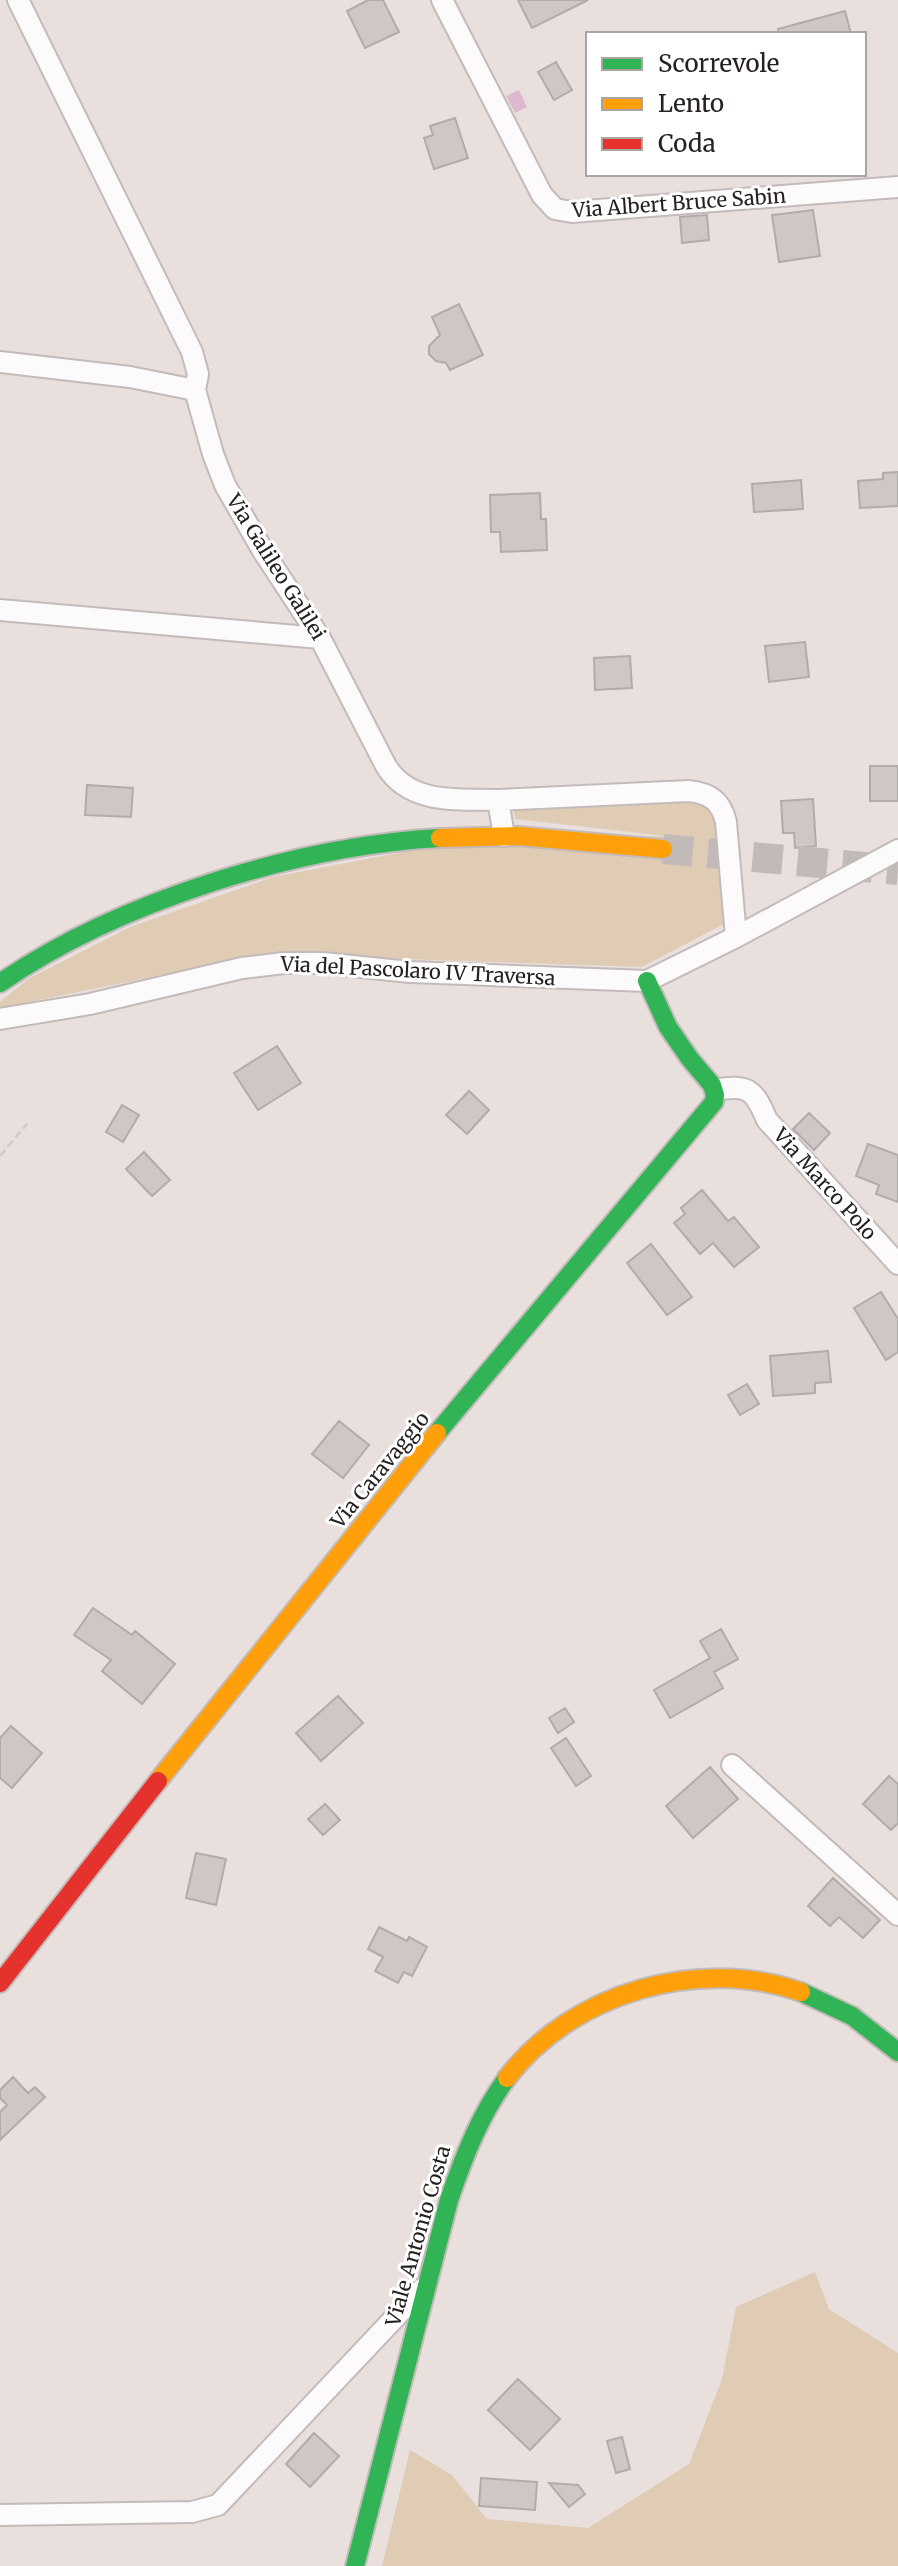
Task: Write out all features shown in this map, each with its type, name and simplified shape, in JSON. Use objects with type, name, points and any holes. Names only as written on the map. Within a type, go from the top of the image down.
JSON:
[{"type":"main road","points":[[0,983],[49,952],[165,899],[293,861],[365,847],[442,838],[504,836],[663,849]]},
{"type":"main road","points":[[647,981],[668,1027],[715,1090]]},
{"type":"main road","name":"Via Caravaggio","points":[[0,1983],[210,1715],[479,1381],[714,1102],[715,1090]]},
{"type":"main road","name":"Viale Antonio Costa","points":[[355,2566],[459,2165],[487,2106],[517,2063],[534,2045],[589,2008],[627,1993],[703,1977],[745,1978],[793,1989],[837,2007],[864,2023],[898,2052]]},
{"type":"street","name":"Via Galileo Galilei","points":[[18,0],[192,352],[198,374],[195,390],[213,454],[231,497],[320,638],[386,766],[399,783],[410,791],[430,797],[498,800],[688,791],[711,796],[721,808],[728,834],[736,937]]},
{"type":"street","name":"Via Albert Bruce Sabin","points":[[442,0],[542,195],[555,209],[572,212],[629,209],[898,187]]},
{"type":"street","points":[[0,362],[130,377],[195,390]]},
{"type":"street","points":[[0,610],[320,638]]},
{"type":"street","points":[[498,800],[504,836]]},
{"type":"street","name":"Via del Pascolaro IV Traversa","points":[[0,1019],[90,1004],[242,968],[284,963],[323,963],[410,972],[647,981],[898,850]]},
{"type":"street","name":"Via Marco Polo","points":[[715,1090],[742,1087],[753,1093],[767,1120],[898,1264]]},
{"type":"street","points":[[732,1765],[898,1915]]},
{"type":"street","points":[[0,2515],[192,2512],[218,2505],[426,2285]]},
{"type":"path","points":[[0,1156],[27,1124]]},
{"type":"shaded area","points":[[519,90],[527,107],[515,113],[506,96]]},
{"type":"shaded area","points":[[691,798],[713,809],[724,924],[642,967],[280,955],[225,962],[0,1008],[0,1002],[28,979],[130,927],[273,877],[434,846],[666,836],[515,819],[513,807]]},
{"type":"shaded area","points":[[815,2272],[829,2309],[898,2353],[898,2566],[382,2566],[410,2450],[452,2475],[487,2519],[588,2528],[689,2464],[722,2379],[736,2307]]},
{"type":"building","points":[[368,0],[383,0],[399,32],[365,48],[347,11]]},
{"type":"building","points":[[518,0],[588,0],[532,28]]},
{"type":"building","points":[[845,11],[850,32],[779,32],[778,29]]},
{"type":"building","points":[[556,62],[572,90],[554,100],[538,72]]},
{"type":"building","points":[[455,118],[468,158],[434,169],[424,138],[433,135],[430,126]]},
{"type":"building","points":[[813,210],[820,256],[779,262],[772,215]]},
{"type":"building","points":[[707,215],[709,240],[682,243],[680,217]]},
{"type":"building","points":[[459,304],[483,355],[450,370],[446,363],[436,361],[429,354],[429,346],[440,335],[432,317]]},
{"type":"building","points":[[898,472],[898,506],[860,508],[858,481],[883,479],[883,473]]},
{"type":"building","points":[[801,480],[803,509],[754,512],[752,484]]},
{"type":"building","points":[[540,493],[541,519],[546,519],[547,550],[501,552],[500,532],[491,532],[490,495]]},
{"type":"building","points":[[805,642],[809,677],[769,682],[765,646]]},
{"type":"building","points":[[630,656],[632,688],[595,690],[594,658]]},
{"type":"building","points":[[870,766],[898,766],[898,801],[870,801]]},
{"type":"building","points":[[87,785],[133,788],[131,817],[85,815]]},
{"type":"building","points":[[813,799],[816,846],[795,848],[794,833],[783,833],[781,801]]},
{"type":"building","points":[[277,1046],[301,1083],[258,1110],[234,1073]]},
{"type":"building","points":[[469,1091],[489,1110],[467,1134],[446,1115]]},
{"type":"building","points":[[122,1105],[139,1115],[123,1142],[106,1132]]},
{"type":"building","points":[[809,1113],[830,1133],[814,1150],[793,1129]]},
{"type":"building","points":[[868,1144],[898,1155],[898,1202],[876,1194],[879,1185],[856,1176]]},
{"type":"building","points":[[144,1152],[170,1180],[152,1196],[126,1169]]},
{"type":"building","points":[[702,1190],[728,1221],[734,1217],[759,1247],[734,1267],[713,1243],[700,1254],[674,1223],[685,1214],[681,1208]]},
{"type":"building","points":[[651,1244],[692,1297],[667,1315],[627,1263]]},
{"type":"building","points":[[881,1292],[898,1319],[898,1352],[886,1360],[854,1308]]},
{"type":"building","points":[[828,1351],[831,1382],[815,1383],[815,1393],[773,1396],[770,1356]]},
{"type":"building","points":[[747,1384],[759,1404],[740,1415],[728,1395]]},
{"type":"building","points":[[339,1421],[369,1445],[343,1478],[312,1454]]},
{"type":"building","points":[[93,1608],[132,1635],[135,1631],[175,1664],[142,1704],[102,1671],[111,1660],[74,1635]]},
{"type":"building","points":[[721,1629],[738,1659],[714,1672],[723,1688],[670,1718],[654,1690],[710,1658],[700,1641]]},
{"type":"building","points":[[338,1696],[363,1723],[321,1761],[296,1733]]},
{"type":"building","points":[[565,1708],[574,1722],[558,1733],[549,1718]]},
{"type":"building","points":[[11,1726],[42,1753],[12,1788],[0,1778],[0,1738]]},
{"type":"building","points":[[566,1738],[591,1776],[576,1786],[551,1748]]},
{"type":"building","points":[[710,1767],[738,1799],[693,1838],[666,1806]]},
{"type":"building","points":[[889,1776],[898,1784],[898,1823],[891,1830],[863,1804]]},
{"type":"building","points":[[325,1804],[340,1820],[323,1835],[308,1819]]},
{"type":"building","points":[[196,1853],[226,1859],[216,1905],[186,1898]]},
{"type":"building","points":[[833,1878],[880,1920],[863,1938],[839,1917],[830,1926],[808,1906]]},
{"type":"building","points":[[379,1927],[427,1947],[412,1976],[404,1972],[398,1983],[375,1971],[383,1957],[368,1949]]},
{"type":"building","points":[[13,2077],[28,2093],[35,2087],[45,2097],[0,2140],[0,2112],[7,2105],[0,2098],[0,2090]]},
{"type":"building","points":[[518,2379],[560,2419],[530,2450],[488,2410]]},
{"type":"building","points":[[314,2433],[339,2456],[310,2487],[286,2464]]},
{"type":"building","points":[[622,2437],[630,2469],[616,2473],[607,2441]]},
{"type":"building","points":[[481,2478],[537,2482],[535,2510],[479,2506]]},
{"type":"building","points":[[549,2483],[578,2485],[585,2494],[569,2507]]},
{"type":"tunnel","points":[[663,849],[898,870]]},
{"type":"traffic: fast","points":[[0,983],[99,927],[211,883],[328,852],[440,838]]},
{"type":"traffic: fast","points":[[437,1433],[714,1102],[712,1085],[668,1027],[647,981]]},
{"type":"traffic: fast","points":[[801,1992],[852,2016],[898,2052]]},
{"type":"traffic: fast","points":[[355,2566],[449,2200],[474,2136],[507,2078]]},
{"type":"traffic: slow","points":[[440,838],[518,836],[663,849]]},
{"type":"traffic: slow","points":[[158,1781],[437,1433]]},
{"type":"traffic: slow","points":[[507,2078],[534,2048],[566,2023],[640,1989],[681,1981],[722,1978],[762,1982],[801,1992]]},
{"type":"traffic: jam","points":[[0,1983],[158,1781]]}]
